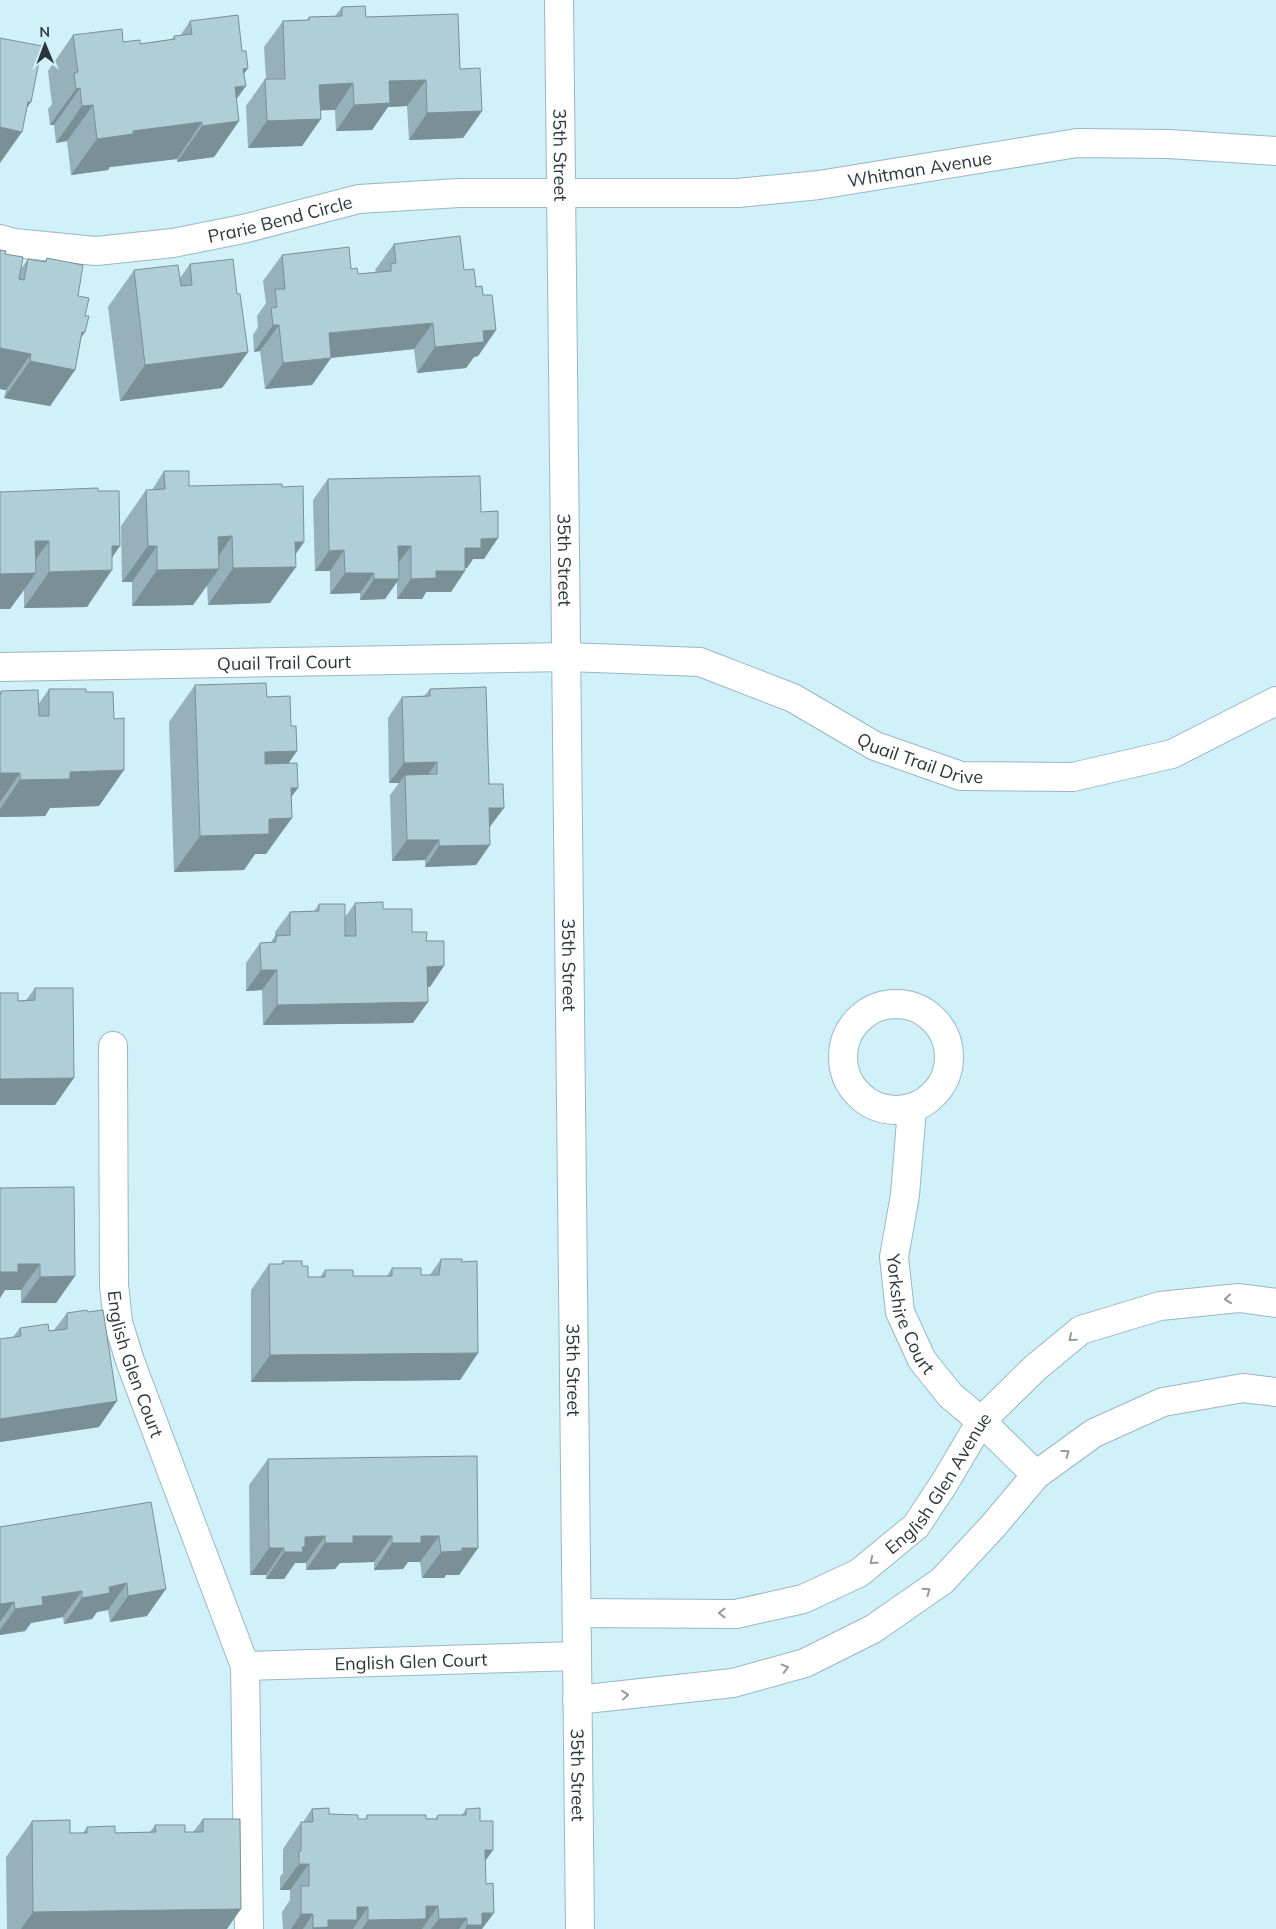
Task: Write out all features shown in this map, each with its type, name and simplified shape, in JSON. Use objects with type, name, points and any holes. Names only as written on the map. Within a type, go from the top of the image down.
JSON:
[{"type":"street","name":"35th Street","points":[[560,0],[580,1929]]},
{"type":"street","name":"Whitman Avenue","points":[[562,193],[738,192],[819,186],[1078,143],[1169,144],[1276,151]]},
{"type":"street","name":"Prarie Bend Circle","points":[[0,239],[14,243],[96,251],[173,243],[243,229],[360,198],[459,193],[562,193]]},
{"type":"street","name":"Quail Trail Court","points":[[0,667],[568,657]]},
{"type":"street","name":"Quail Trail Drive","points":[[568,657],[700,662],[793,698],[875,746],[961,776],[1073,777],[1172,754],[1276,701]]},
{"type":"street","name":"English Glen Court","points":[[113,1046],[114,1285],[118,1322],[130,1362],[245,1666],[249,1929]]},
{"type":"street","name":"Yorkshire Court","points":[[912,1108],[905,1195],[894,1257],[900,1312],[922,1360],[950,1395],[981,1421],[1036,1475]]},
{"type":"street","name":"English Glen Avenue","points":[[577,1613],[736,1614],[803,1600],[858,1573],[916,1526],[981,1421],[1035,1368],[1081,1330],[1160,1306],[1239,1298],[1276,1303]]},
{"type":"street","points":[[577,1700],[733,1683],[804,1663],[873,1628],[942,1581],[994,1525],[1036,1475],[1094,1433],[1163,1402],[1244,1388],[1276,1392]]},
{"type":"street","name":"English Glen Court","points":[[245,1666],[577,1656]]},
{"type":"building","points":[[365,6],[366,17],[458,14],[460,69],[480,68],[482,111],[427,113],[426,80],[389,81],[390,103],[354,105],[353,83],[319,85],[321,119],[267,121],[265,79],[285,79],[283,21],[309,20],[309,17],[342,16],[342,7]]},
{"type":"building","points":[[238,15],[242,51],[246,51],[248,68],[243,69],[246,86],[235,87],[239,121],[202,126],[202,122],[133,131],[133,134],[97,139],[93,105],[82,106],[80,88],[76,89],[74,73],[78,72],[73,35],[122,29],[123,42],[140,40],[140,44],[175,39],[174,36],[192,34],[190,21]]},
{"type":"building","points":[[0,38],[42,46],[31,102],[28,102],[22,132],[0,127]]},
{"type":"building","points":[[460,236],[464,270],[474,269],[476,287],[482,286],[483,295],[492,295],[496,330],[483,331],[484,342],[435,347],[433,323],[329,333],[331,358],[283,363],[279,325],[273,325],[271,308],[277,307],[275,289],[285,289],[282,255],[349,247],[351,269],[357,268],[358,274],[391,271],[391,264],[396,263],[394,244]]},
{"type":"building","points":[[0,250],[6,251],[5,254],[23,257],[19,279],[24,280],[28,259],[46,262],[47,258],[83,265],[78,296],[89,298],[85,316],[89,316],[85,332],[82,332],[75,370],[30,361],[31,354],[0,348]]},
{"type":"building","points":[[233,259],[237,294],[240,294],[248,352],[145,365],[134,270],[178,265],[181,286],[192,285],[190,264]]},
{"type":"building","points":[[164,471],[189,471],[189,486],[282,484],[282,487],[303,486],[304,542],[295,542],[296,567],[233,568],[232,536],[218,537],[219,569],[157,570],[157,546],[148,546],[146,490],[165,489]]},
{"type":"building","points":[[480,476],[481,512],[498,511],[498,538],[481,539],[481,548],[465,548],[465,571],[436,571],[436,578],[411,579],[411,546],[398,546],[399,579],[374,579],[374,573],[345,573],[344,550],[329,551],[328,479]]},
{"type":"building","points":[[98,488],[98,491],[119,491],[120,546],[112,546],[112,570],[49,572],[49,541],[35,541],[36,573],[0,574],[0,492]]},
{"type":"building","points":[[266,683],[267,697],[290,696],[291,726],[296,726],[297,751],[265,752],[265,764],[297,763],[298,788],[291,788],[292,818],[269,819],[269,834],[200,836],[195,685]]},
{"type":"building","points":[[486,687],[489,784],[503,784],[504,808],[489,808],[490,845],[439,846],[439,840],[407,840],[405,775],[437,774],[437,762],[404,763],[402,697],[430,696],[430,689]]},
{"type":"building","points":[[49,689],[86,689],[86,692],[113,692],[114,719],[124,718],[124,770],[70,772],[70,779],[20,780],[20,773],[0,773],[1,691],[38,690],[39,716],[49,716]]},
{"type":"building","points":[[383,902],[383,909],[412,909],[412,932],[427,932],[426,941],[444,941],[444,966],[427,967],[428,1002],[277,1005],[277,970],[261,970],[260,943],[276,942],[276,936],[290,935],[290,912],[319,911],[319,904],[345,904],[345,936],[356,936],[355,903]]},
{"type":"building","points":[[35,988],[73,988],[74,1078],[0,1079],[0,993],[18,993],[18,1001],[35,1000]]},
{"type":"building","points":[[74,1187],[75,1276],[40,1277],[40,1264],[18,1264],[18,1272],[0,1272],[0,1188]]},
{"type":"building","points":[[441,1259],[462,1259],[462,1262],[477,1261],[478,1353],[270,1355],[269,1264],[283,1264],[283,1261],[302,1261],[302,1266],[308,1266],[308,1277],[325,1277],[325,1270],[353,1270],[353,1276],[392,1276],[392,1268],[421,1268],[421,1275],[439,1275]]},
{"type":"building","points":[[87,1310],[88,1312],[103,1310],[117,1401],[0,1419],[0,1339],[21,1336],[20,1328],[48,1324],[49,1331],[67,1329],[67,1313]]},
{"type":"building","points":[[477,1456],[478,1548],[462,1548],[462,1551],[441,1552],[439,1536],[421,1536],[421,1543],[392,1543],[392,1536],[353,1536],[353,1543],[325,1543],[325,1536],[305,1537],[305,1547],[302,1547],[303,1552],[284,1552],[284,1548],[269,1548],[268,1459]]},
{"type":"building","points":[[151,1502],[166,1589],[128,1596],[127,1583],[109,1587],[110,1593],[82,1598],[82,1591],[42,1597],[43,1605],[15,1609],[14,1602],[0,1604],[0,1527]]},
{"type":"building","points":[[329,1808],[329,1814],[358,1815],[358,1819],[367,1819],[367,1815],[426,1815],[426,1819],[437,1819],[438,1815],[466,1815],[466,1809],[480,1808],[480,1821],[493,1821],[493,1850],[485,1850],[486,1884],[493,1883],[494,1913],[482,1913],[482,1925],[467,1925],[467,1918],[439,1919],[438,1906],[426,1906],[426,1919],[368,1920],[368,1907],[357,1907],[357,1920],[328,1920],[328,1927],[313,1928],[313,1914],[301,1914],[301,1886],[309,1886],[309,1864],[299,1864],[301,1822],[313,1822],[312,1809]]},
{"type":"building","points":[[203,1819],[240,1819],[241,1909],[33,1912],[32,1821],[70,1820],[70,1833],[87,1833],[87,1827],[115,1826],[115,1833],[156,1832],[155,1825],[185,1825],[185,1832],[203,1832]]}]
